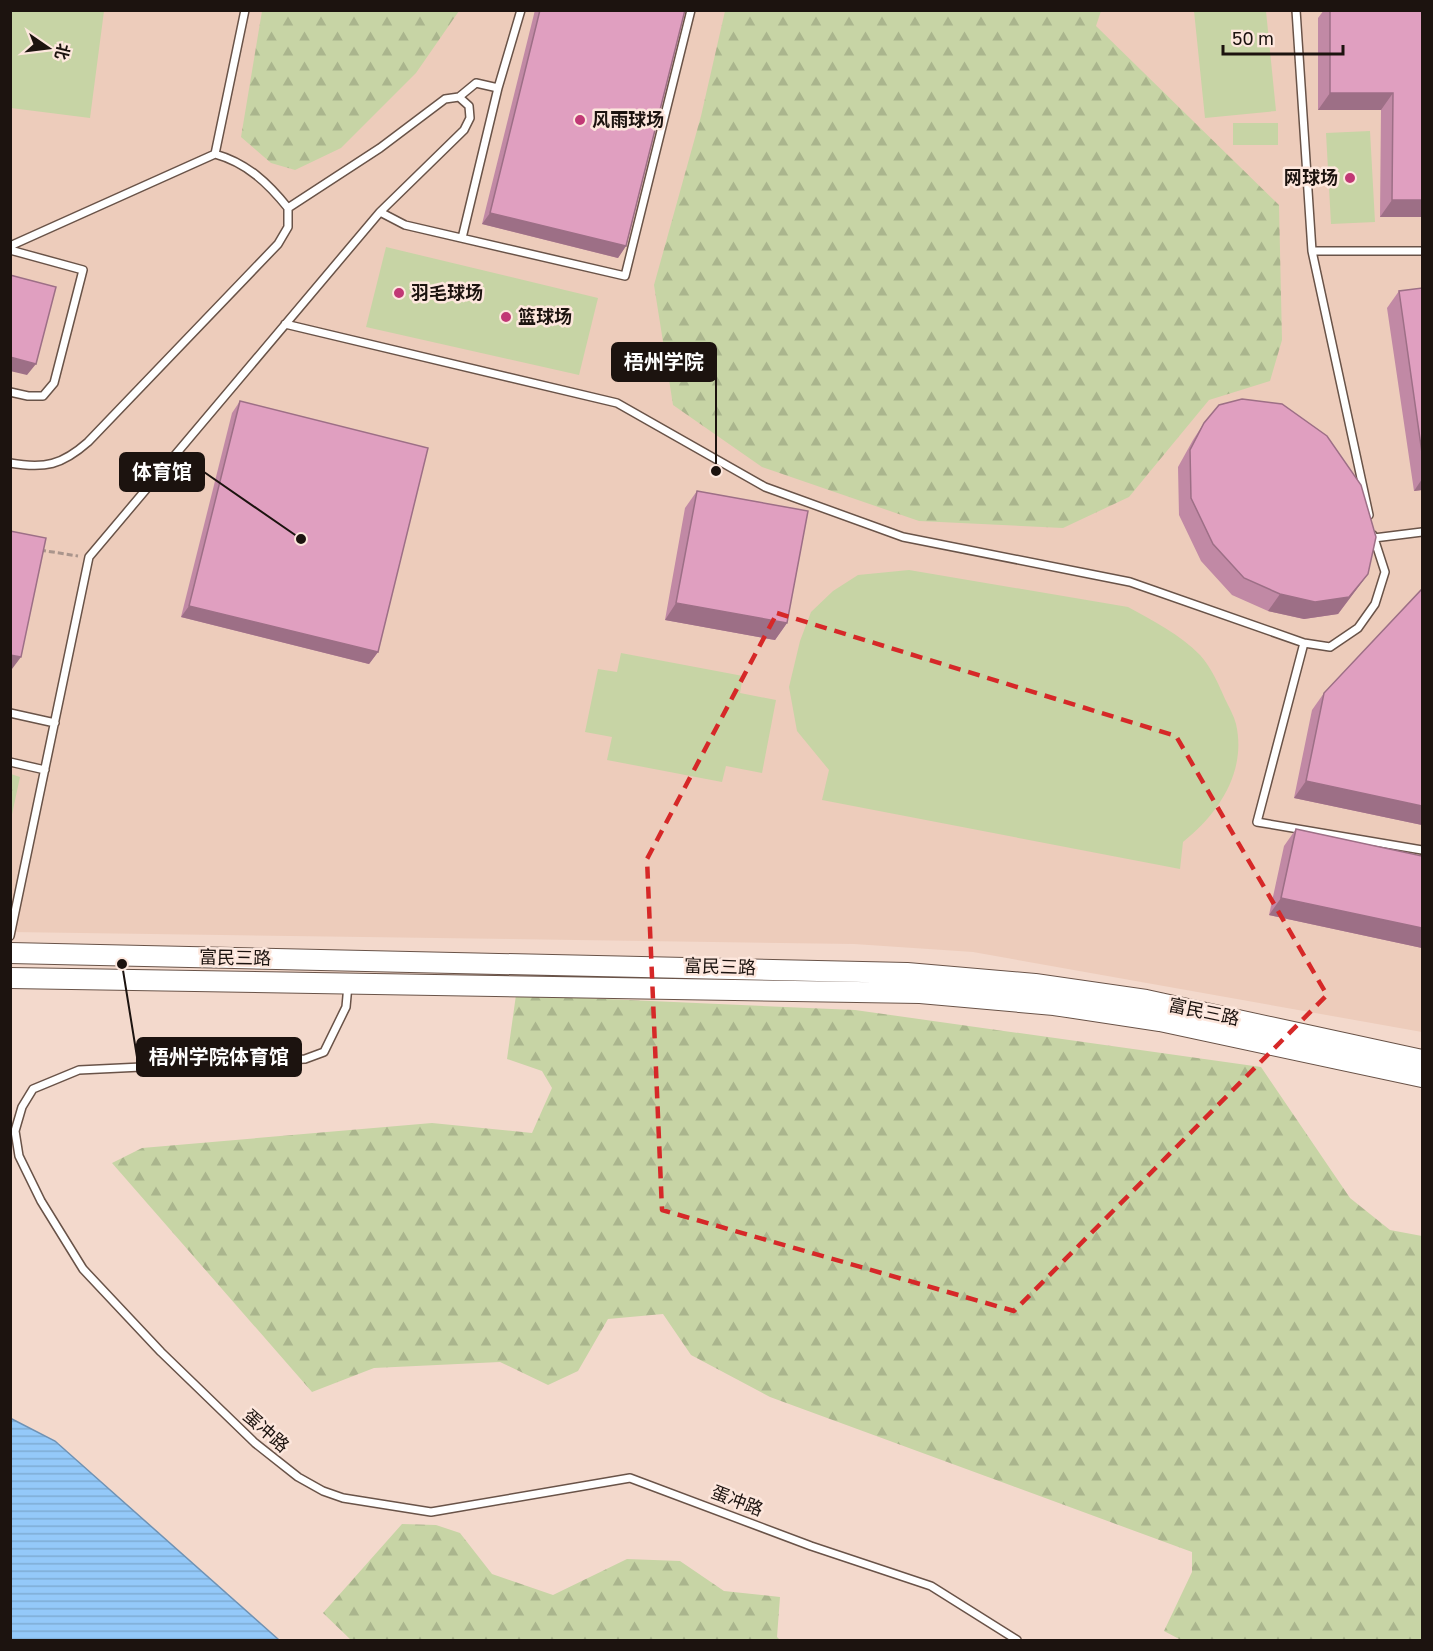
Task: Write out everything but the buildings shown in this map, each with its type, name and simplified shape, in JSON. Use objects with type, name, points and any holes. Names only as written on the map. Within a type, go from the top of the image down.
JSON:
[{"type":"main road","name":"富民三路","points":[[10,952],[907,973],[1035,984],[1146,1000],[1422,1060]]},
{"type":"main road","name":"富民三路","points":[[10,978],[920,993],[1054,1005],[1160,1021],[1422,1077]]},
{"type":"lane","points":[[216,154],[246,10]]},
{"type":"lane","points":[[462,238],[498,88],[521,10]]},
{"type":"lane","points":[[380,212],[405,225],[625,276],[691,10]]},
{"type":"lane","points":[[285,324],[617,403],[765,487],[903,537],[1130,582],[1305,643],[1330,647],[1358,628],[1375,604],[1385,572],[1374,537],[1312,251],[1296,10]]},
{"type":"lane","points":[[288,208],[380,148],[445,99],[459,96],[476,83],[498,88]]},
{"type":"lane","points":[[10,936],[89,557],[380,212],[464,130],[470,118],[469,106],[459,96]]},
{"type":"lane","points":[[10,248],[216,154],[234,160],[252,170],[288,208],[288,227],[278,244],[88,442],[69,458],[48,465],[10,463]]},
{"type":"lane","points":[[10,248],[83,270],[54,384],[43,396],[28,396],[10,392]]},
{"type":"lane","points":[[1312,251],[1422,251]]},
{"type":"lane","points":[[1374,537],[1422,532]]},
{"type":"lane","points":[[1305,643],[1257,822],[1422,850]]},
{"type":"lane","points":[[10,713],[55,723]]},
{"type":"lane","points":[[10,762],[45,770]]},
{"type":"lane","name":"蛋冲路","points":[[349,983],[346,1007],[338,1027],[324,1052],[314,1056],[305,1059],[79,1070],[33,1089],[22,1107],[15,1131],[19,1156],[41,1201],[82,1269],[161,1352],[255,1443],[298,1477],[343,1498],[431,1512],[630,1478],[811,1546],[931,1586],[1017,1641]]},
{"type":"path","points":[[38,550],[89,557]]},
{"type":"highlighted area","points":[[777,613],[1176,736],[1327,995],[1014,1311],[662,1210],[647,859]]},
{"type":"shaded area","points":[[11,11],[1422,11],[1422,1032],[973,952],[854,944],[11,932]]},
{"type":"green space","points":[[11,10],[104,11],[90,118],[11,108]]},
{"type":"green space","points":[[262,10],[459,11],[416,73],[341,148],[295,170],[271,163],[241,137]]},
{"type":"green space","points":[[725,11],[1101,11],[1096,26],[1279,205],[1282,340],[1270,381],[1209,400],[1129,497],[1063,528],[919,521],[762,467],[673,405],[654,285],[701,116]]},
{"type":"green space","points":[[1194,11],[1266,11],[1276,111],[1205,118]]},
{"type":"green space","name":"网球场","points":[[1233,123],[1278,123],[1278,145],[1233,145]]},
{"type":"green space","name":"网球场","points":[[1370,131],[1375,222],[1331,224],[1326,133]]},
{"type":"green space","name":"篮球场","points":[[386,247],[598,298],[579,375],[366,327]]},
{"type":"green space","points":[[909,570],[1128,607],[1175,634],[1200,655],[1214,676],[1234,718],[1238,742],[1237,759],[1227,790],[1218,805],[1196,831],[1183,842],[1180,869],[822,800],[829,770],[797,731],[789,687],[800,641],[811,612],[833,591],[858,575]]},
{"type":"green space","points":[[621,653],[743,676],[740,693],[776,700],[762,773],[726,766],[722,782],[607,760],[612,737],[585,732],[598,669],[617,672]]},
{"type":"green space","points":[[10,774],[20,777],[11,819]]},
{"type":"green space","points":[[516,995],[855,1010],[1261,1067],[1350,1198],[1390,1230],[1422,1236],[1422,1640],[1181,1640],[1164,1631],[1192,1572],[1192,1552],[770,1397],[691,1355],[663,1314],[608,1319],[578,1371],[548,1385],[500,1362],[374,1368],[312,1392],[112,1163],[142,1148],[432,1123],[532,1133],[552,1088],[542,1071],[507,1059]]},
{"type":"green space","points":[[402,1524],[436,1525],[460,1533],[492,1574],[553,1595],[627,1559],[680,1561],[724,1591],[780,1597],[777,1637],[780,1640],[351,1640],[323,1613]]},
{"type":"water","points":[[10,1418],[55,1441],[279,1640],[11,1640]]},
{"type":"place","name":"风雨球场","points":[[580,120]]},
{"type":"place","name":"网球场","points":[[1350,178]]},
{"type":"place","name":"羽毛球场","points":[[399,293]]},
{"type":"place","name":"篮球场","points":[[506,317]]},
{"type":"place","name":"梧州学院","points":[[716,471]]},
{"type":"place","name":"体育馆","points":[[301,539]]},
{"type":"place","name":"梧州学院体育馆","points":[[122,964]]}]
